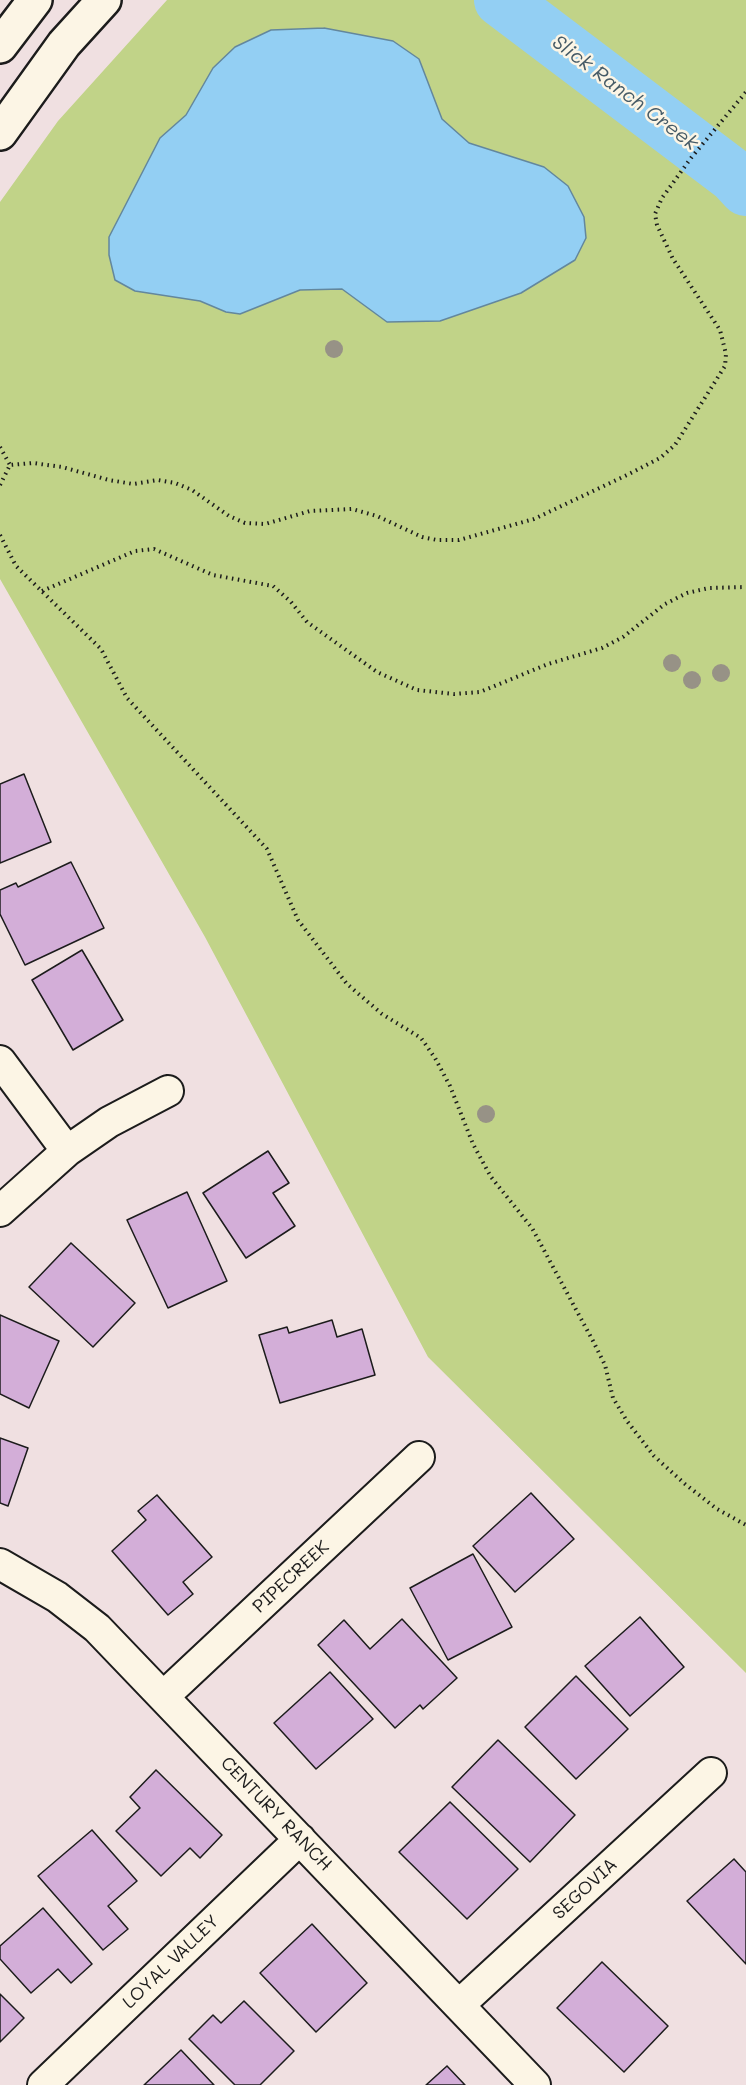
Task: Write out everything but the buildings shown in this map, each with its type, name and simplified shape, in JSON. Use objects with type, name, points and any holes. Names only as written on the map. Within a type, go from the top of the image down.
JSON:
[{"type":"main road","points":[[0,46],[35,0]]},
{"type":"main road","points":[[0,133],[64,44],[104,0]]},
{"type":"street","points":[[0,1060],[67,1151]]},
{"type":"street","points":[[0,1211],[67,1151],[109,1122],[168,1091]]},
{"type":"street","name":"PIPECREEK","points":[[164,1696],[419,1457]]},
{"type":"street","name":"CENTURY RANCH","points":[[0,1564],[57,1597],[97,1628],[535,2085]]},
{"type":"street","name":"SEGOVIA","points":[[459,2005],[711,1773]]},
{"type":"street","name":"LOYAL VALLEY","points":[[43,2085],[300,1839]]},
{"type":"path","points":[[10,465],[26,463],[62,467],[133,484],[158,480],[175,483],[192,490],[229,516],[245,523],[265,524],[310,512],[352,509],[438,540],[459,540],[557,510],[660,458],[675,445],[725,366],[726,354],[720,330],[672,259],[657,225],[655,214],[662,198],[690,158],[745,93]]},
{"type":"path","points":[[0,447],[10,465]]},
{"type":"path","points":[[0,485],[10,465]]},
{"type":"path","points":[[0,535],[16,566],[101,649],[127,698],[267,849],[298,920],[347,984],[382,1014],[421,1038],[450,1086],[473,1144],[492,1177],[532,1228],[593,1341],[605,1365],[613,1398],[627,1421],[654,1456],[685,1484],[717,1509],[746,1525]]},
{"type":"path","points":[[42,591],[135,551],[154,549],[213,575],[273,586],[291,602],[306,621],[377,672],[417,690],[454,694],[480,692],[548,664],[602,648],[622,637],[665,604],[687,592],[709,588],[746,587]]},
{"type":"green space","points":[[167,0],[746,0],[746,1673],[428,1357],[205,937],[0,579],[0,202],[58,121]]},
{"type":"water","points":[[324,28],[393,41],[419,59],[442,119],[469,143],[544,167],[568,186],[584,217],[586,238],[575,260],[521,293],[440,321],[387,322],[342,289],[300,290],[240,314],[226,312],[200,301],[135,291],[115,280],[109,255],[109,237],[160,138],[186,115],[213,68],[235,47],[271,30]]},
{"type":"waterway","name":"Slick Ranch Creek","points":[[501,0],[734,176],[746,189]]}]
